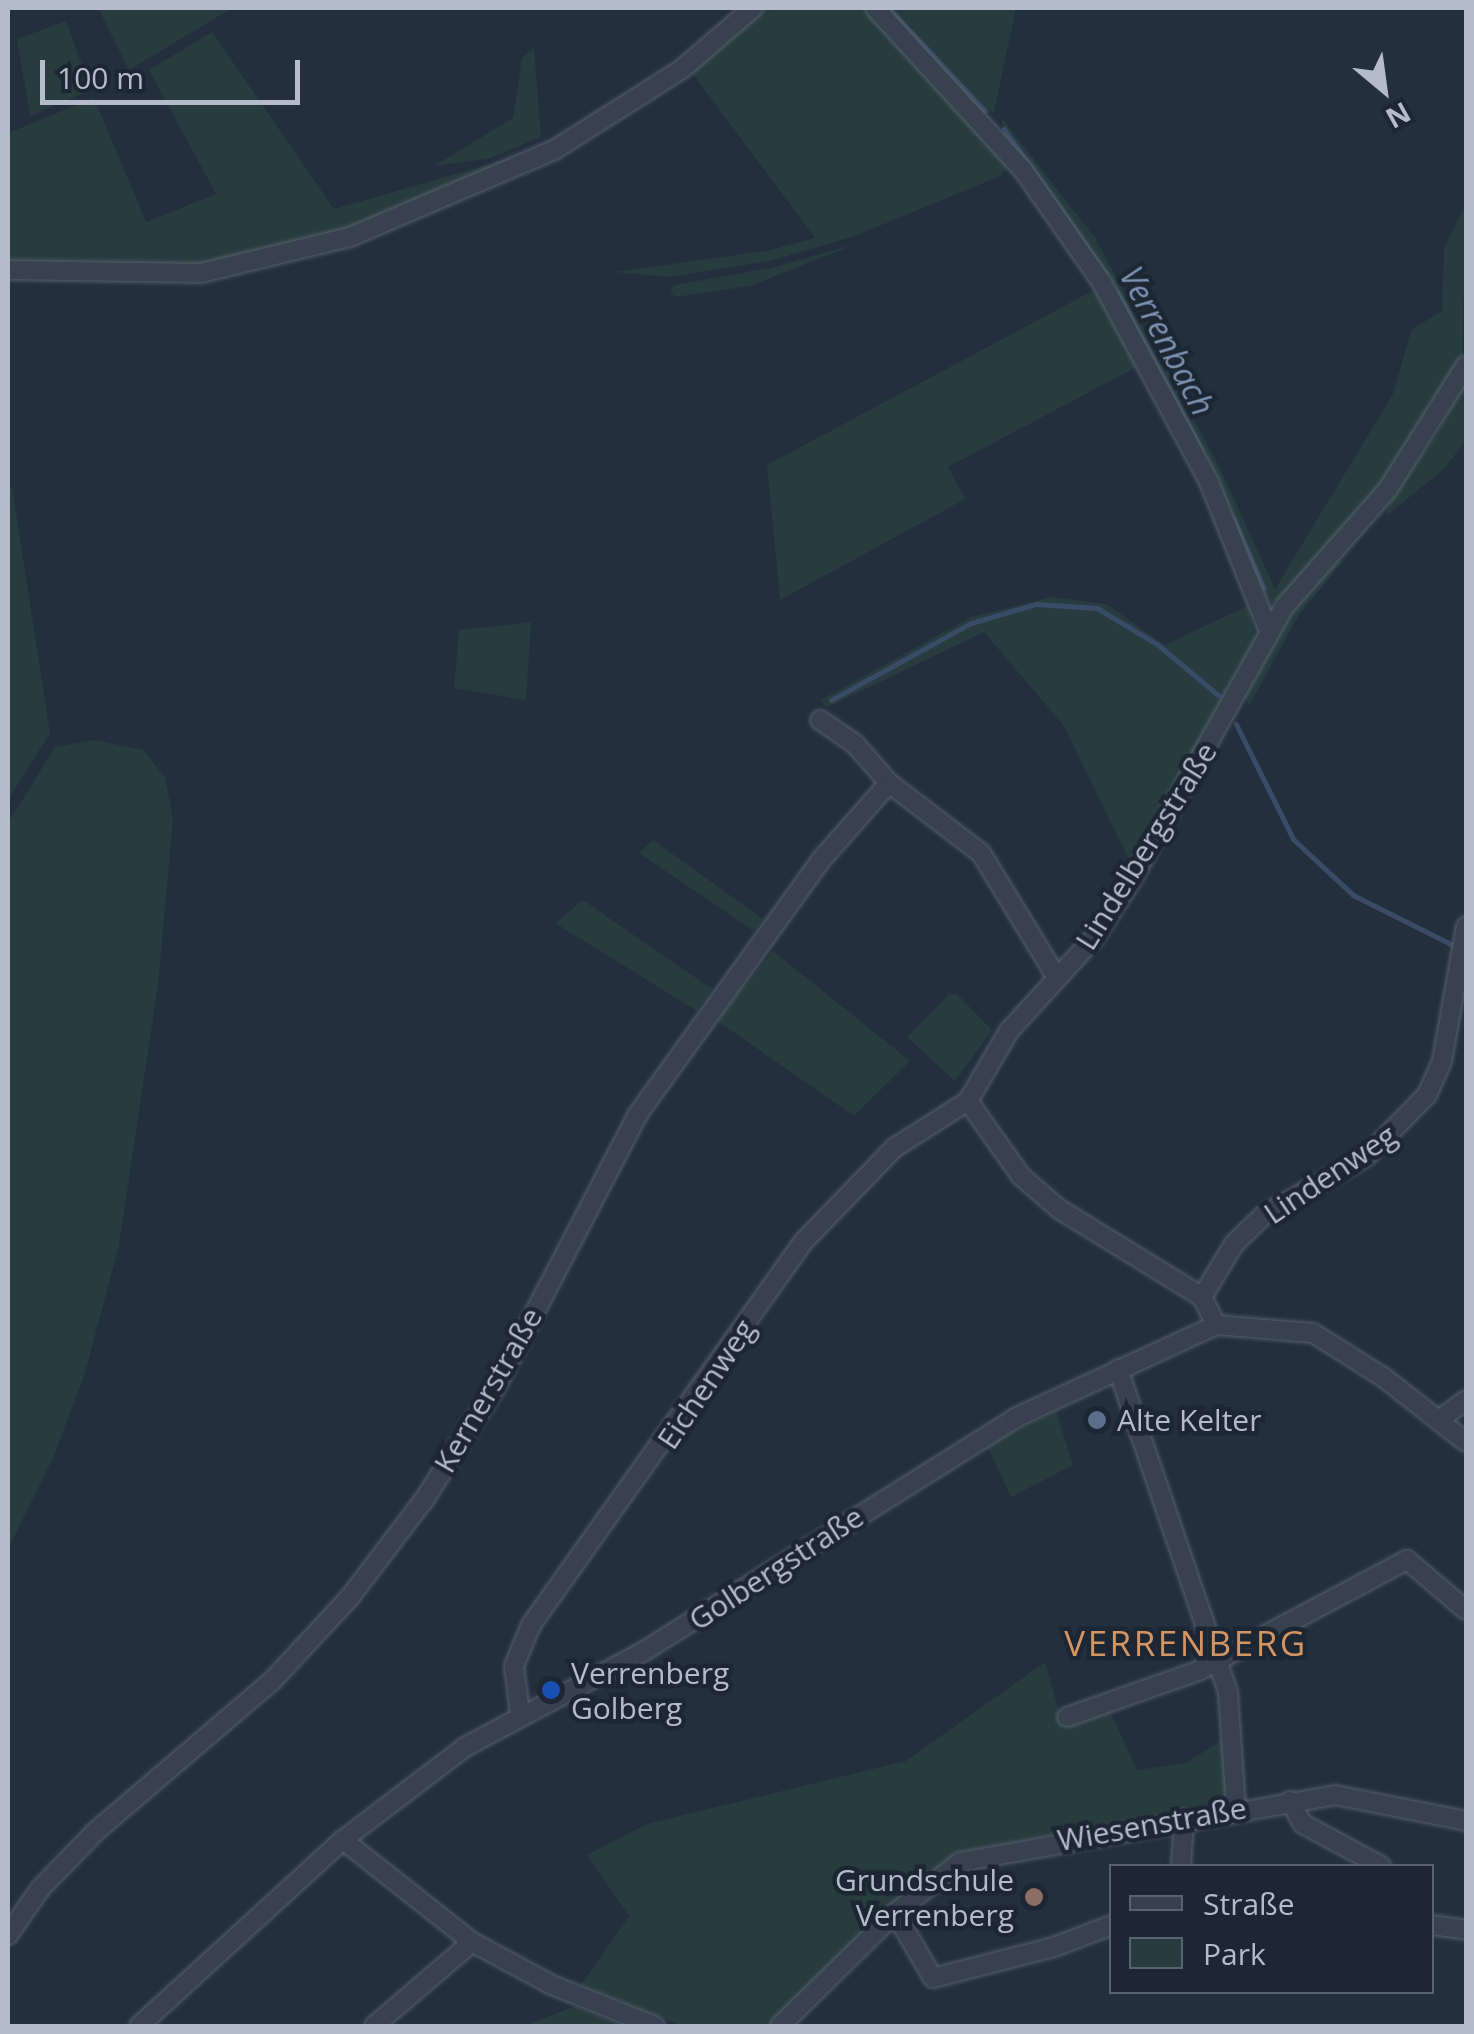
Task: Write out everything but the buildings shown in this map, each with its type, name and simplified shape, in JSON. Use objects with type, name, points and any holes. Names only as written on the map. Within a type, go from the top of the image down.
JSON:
[{"type":"street","points":[[8,270],[201,273],[350,237],[554,150],[682,69],[753,8]]},
{"type":"street","points":[[875,8],[1023,170],[1102,283],[1209,482],[1269,631]]},
{"type":"street","name":"Lindelbergstraße","points":[[968,1101],[1010,1031],[1094,938],[1165,826],[1269,631],[1429,432],[1466,364]]},
{"type":"street","points":[[820,720],[855,744],[890,783],[981,853],[1057,978]]},
{"type":"street","name":"Kernerstraße","points":[[8,1934],[40,1888],[96,1832],[272,1680],[360,1584],[424,1500],[497,1385],[638,1114],[822,860],[890,783]]},
{"type":"street","name":"Lindenweg","points":[[1202,1297],[1234,1244],[1264,1216],[1366,1156],[1427,1095],[1442,1061],[1466,926]]},
{"type":"street","points":[[968,1101],[1001,1154],[1059,1209],[1202,1297],[1216,1325]]},
{"type":"street","name":"Eichenweg","points":[[520,1714],[514,1666],[539,1610],[655,1460],[804,1241],[894,1148],[968,1101]]},
{"type":"street","name":"Golbergstraße","points":[[139,2026],[343,1840],[402,1792],[520,1714],[640,1653],[1015,1418],[1216,1325],[1313,1333],[1440,1419],[1466,1442]]},
{"type":"street","points":[[1118,1369],[1220,1662],[1234,1729],[1236,1808]]},
{"type":"street","points":[[1440,1419],[1466,1400]]},
{"type":"street","points":[[1066,1717],[1220,1662],[1408,1560],[1424,1569],[1466,1610]]},
{"type":"street","name":"Wiesenstraße","points":[[780,2026],[895,1913],[960,1862],[1236,1808],[1335,1795],[1466,1821]]},
{"type":"street","points":[[1290,1801],[1303,1824],[1377,1864]]},
{"type":"street","points":[[1180,1864],[1184,1819]]},
{"type":"street","points":[[343,1840],[472,1942],[552,1985],[655,2026]]},
{"type":"street","points":[[895,1913],[933,1978],[1054,1947],[1109,1926]]},
{"type":"street","points":[[1434,1926],[1466,1930]]},
{"type":"street","points":[[374,2026],[472,1942]]},
{"type":"green space","points":[[98,8],[232,8],[129,70]]},
{"type":"green space","points":[[762,8],[867,8],[1009,165],[1000,176],[855,236],[770,261],[668,277],[614,272],[766,251],[815,238],[690,70]]},
{"type":"green space","points":[[882,8],[1016,8],[994,112],[983,114]]},
{"type":"green space","points":[[66,21],[91,90],[30,116],[17,39]]},
{"type":"green space","points":[[212,32],[334,209],[546,148],[349,232],[200,266],[8,264],[8,133],[94,98],[146,222],[216,194],[149,70]]},
{"type":"green space","points":[[534,47],[541,137],[491,158],[434,166],[513,118],[522,58]]},
{"type":"green space","points":[[1002,118],[1095,238],[1219,466],[1275,589],[1393,394],[1411,330],[1442,311],[1444,248],[1466,204],[1462,362],[1385,485],[1283,598],[1269,602],[1259,592],[1213,481],[1003,136]]},
{"type":"green space","points":[[856,244],[750,286],[675,297],[670,291],[674,285],[771,268]]},
{"type":"green space","points":[[1098,288],[1142,364],[948,467],[965,499],[780,600],[767,465]]},
{"type":"green space","points":[[1466,378],[1466,440],[1444,469],[1386,516],[1391,496],[1437,434]]},
{"type":"green space","points":[[12,487],[50,733],[8,800],[8,489]]},
{"type":"green space","points":[[1344,560],[1299,615],[1249,706],[1244,693],[1291,610],[1333,562]]},
{"type":"green space","points":[[1052,597],[1106,604],[1165,645],[1249,605],[1256,639],[1208,739],[1131,864],[1064,726],[984,632],[826,708],[821,700],[971,617]]},
{"type":"green space","points":[[531,622],[526,700],[454,688],[459,630]]},
{"type":"green space","points":[[94,740],[143,750],[165,777],[173,819],[158,985],[119,1245],[85,1373],[53,1458],[8,1549],[8,823],[55,747]]},
{"type":"green space","points":[[653,840],[763,919],[754,931],[639,853]]},
{"type":"green space","points":[[583,900],[712,989],[697,1011],[555,923]]},
{"type":"green space","points":[[773,951],[910,1061],[854,1116],[716,1020]]},
{"type":"green space","points":[[949,994],[957,994],[992,1030],[955,1081],[907,1037]]},
{"type":"green space","points":[[1056,1411],[1073,1465],[1011,1497],[987,1445]]},
{"type":"green space","points":[[1045,1662],[1063,1726],[1109,1709],[1137,1770],[1186,1763],[1227,1737],[1229,1793],[1218,1806],[956,1852],[767,2026],[683,2026],[581,1985],[629,1916],[587,1855],[647,1824],[906,1761]]},
{"type":"green space","points":[[575,2006],[624,2026],[525,2026]]},
{"type":"waterway","name":"Verrenbach","points":[[888,8],[985,111]]},
{"type":"waterway","name":"Verrenbach","points":[[1004,129],[1106,274]]},
{"type":"waterway","name":"Verrenbach","points":[[1117,292],[1201,449]]},
{"type":"waterway","name":"Verrenbach","points":[[1233,518],[1264,589]]},
{"type":"waterway","points":[[831,700],[971,623],[1036,604],[1097,608],[1157,644],[1218,695]]},
{"type":"waterway","name":"Verrenbach","points":[[1236,724],[1293,839],[1353,895],[1457,947]]},
{"type":"place","name":"Alte Kelter","points":[[1097,1420]]},
{"type":"place","name":"Verrenberg Golberg","points":[[551,1690]]},
{"type":"place","name":"Grundschule Verrenberg","points":[[1034,1897]]},
{"type":"district","name":"VERRENBERG","points":[[1186,1643]]}]
